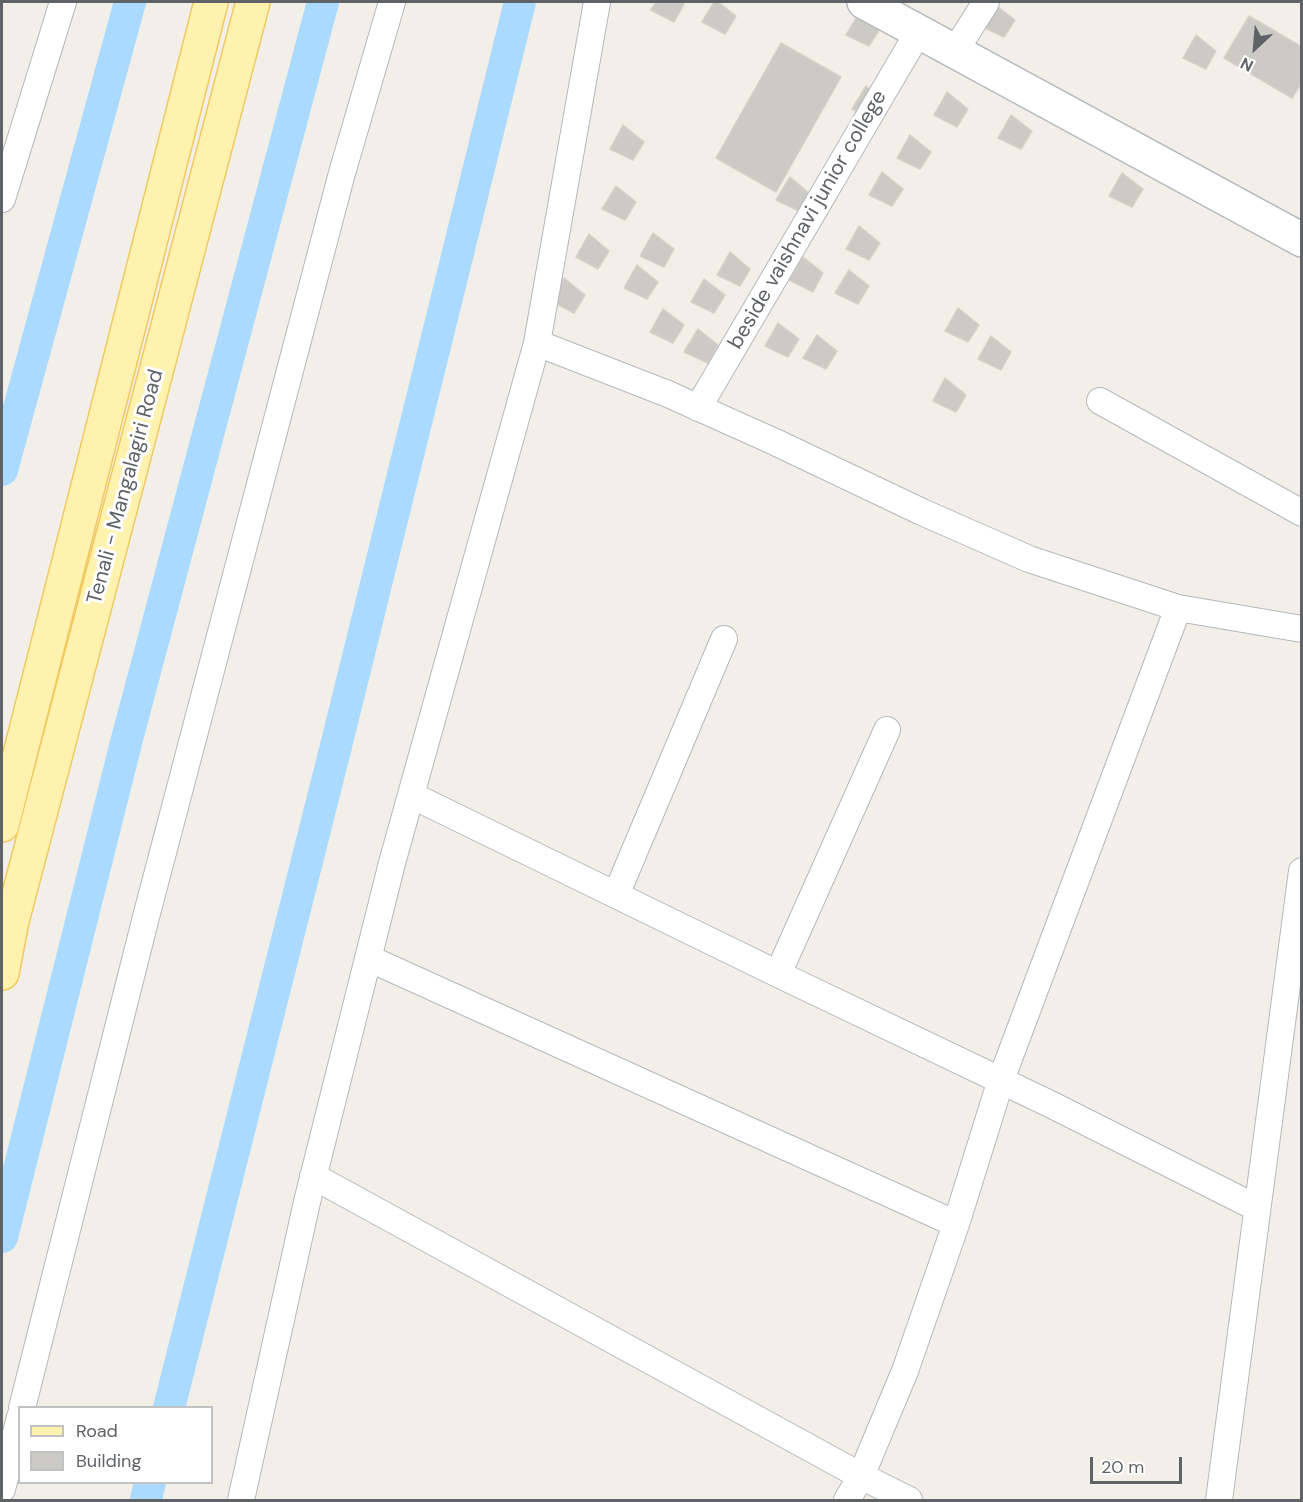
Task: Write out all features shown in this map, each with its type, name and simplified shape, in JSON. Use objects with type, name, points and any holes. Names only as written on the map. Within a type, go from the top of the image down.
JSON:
[{"type":"main road","name":"Tenali - Mangalagiri Road","points":[[2,825],[211,2]]},
{"type":"main road","name":"Tenali - Mangalagiri Road","points":[[2,968],[12,921],[253,2]]},
{"type":"street","points":[[2,200],[63,2]]},
{"type":"street","points":[[22,1406],[170,825],[342,173],[392,2]]},
{"type":"street","points":[[241,1500],[313,1176],[368,958],[537,344],[597,2]]},
{"type":"street","points":[[864,2],[1302,240]]},
{"type":"street","points":[[955,51],[986,2]]},
{"type":"street","name":"beside vaishnavi junior college","points":[[698,408],[919,31]]},
{"type":"street","points":[[537,344],[668,394],[1029,559],[1178,608],[1302,629]]},
{"type":"street","points":[[1100,401],[1302,513]]},
{"type":"street","points":[[847,1500],[861,1476],[905,1371],[956,1224],[1000,1080],[1178,608]]},
{"type":"street","points":[[616,895],[724,639]]},
{"type":"street","points":[[778,974],[887,730]]},
{"type":"street","points":[[411,795],[1000,1080],[1257,1208]]},
{"type":"street","points":[[1219,1500],[1302,871]]},
{"type":"street","points":[[368,958],[956,1224]]},
{"type":"street","points":[[313,1176],[861,1476],[909,1500]]},
{"type":"street","points":[[2,1489],[18,1425]]},
{"type":"building","points":[[656,2],[682,2],[684,4],[674,22],[651,10]]},
{"type":"building","points":[[714,2],[718,2],[736,16],[725,34],[702,22]]},
{"type":"building","points":[[994,4],[1015,20],[1004,37],[981,26]]},
{"type":"building","points":[[860,12],[880,29],[869,46],[846,35]]},
{"type":"building","points":[[1249,16],[1302,47],[1302,82],[1292,98],[1224,58]]},
{"type":"building","points":[[1196,35],[1216,51],[1206,69],[1183,58]]},
{"type":"building","points":[[781,43],[841,77],[776,192],[716,158]]},
{"type":"building","points":[[866,86],[886,103],[875,121],[852,109]]},
{"type":"building","points":[[947,92],[968,109],[957,127],[934,115]]},
{"type":"building","points":[[1011,115],[1032,131],[1021,149],[998,138]]},
{"type":"building","points":[[623,125],[644,142],[633,160],[610,149]]},
{"type":"building","points":[[910,135],[931,152],[920,169],[897,158]]},
{"type":"building","points":[[882,172],[903,189],[892,206],[869,195]]},
{"type":"building","points":[[1122,173],[1143,189],[1132,207],[1109,196]]},
{"type":"building","points":[[790,177],[810,194],[799,211],[776,200]]},
{"type":"building","points":[[616,186],[636,202],[625,220],[602,209]]},
{"type":"building","points":[[859,226],[880,243],[869,260],[846,249]]},
{"type":"building","points":[[653,233],[674,249],[664,267],[640,256]]},
{"type":"building","points":[[589,234],[609,251],[598,269],[576,257]]},
{"type":"building","points":[[730,252],[750,269],[740,286],[717,275]]},
{"type":"building","points":[[803,257],[823,273],[813,292],[789,280]]},
{"type":"building","points":[[637,265],[658,282],[647,299],[624,288]]},
{"type":"building","points":[[849,270],[869,286],[858,304],[835,293]]},
{"type":"building","points":[[564,278],[585,295],[574,313],[551,301]]},
{"type":"building","points":[[704,279],[725,295],[714,313],[691,302]]},
{"type":"building","points":[[958,308],[979,325],[968,342],[945,331]]},
{"type":"building","points":[[663,309],[684,325],[673,343],[650,332]]},
{"type":"building","points":[[778,323],[799,339],[788,357],[765,346]]},
{"type":"building","points":[[698,329],[718,345],[708,363],[684,352]]},
{"type":"building","points":[[817,335],[837,351],[826,369],[803,358]]},
{"type":"building","points":[[991,336],[1011,352],[1001,370],[978,359]]},
{"type":"building","points":[[945,378],[966,395],[956,412],[933,401]]},
{"type":"waterway","points":[[2,470],[130,2]]},
{"type":"waterway","points":[[2,1237],[127,739],[323,2]]},
{"type":"waterway","points":[[170,1406],[520,2]]},
{"type":"waterway","points":[[146,1500],[150,1484]]}]
